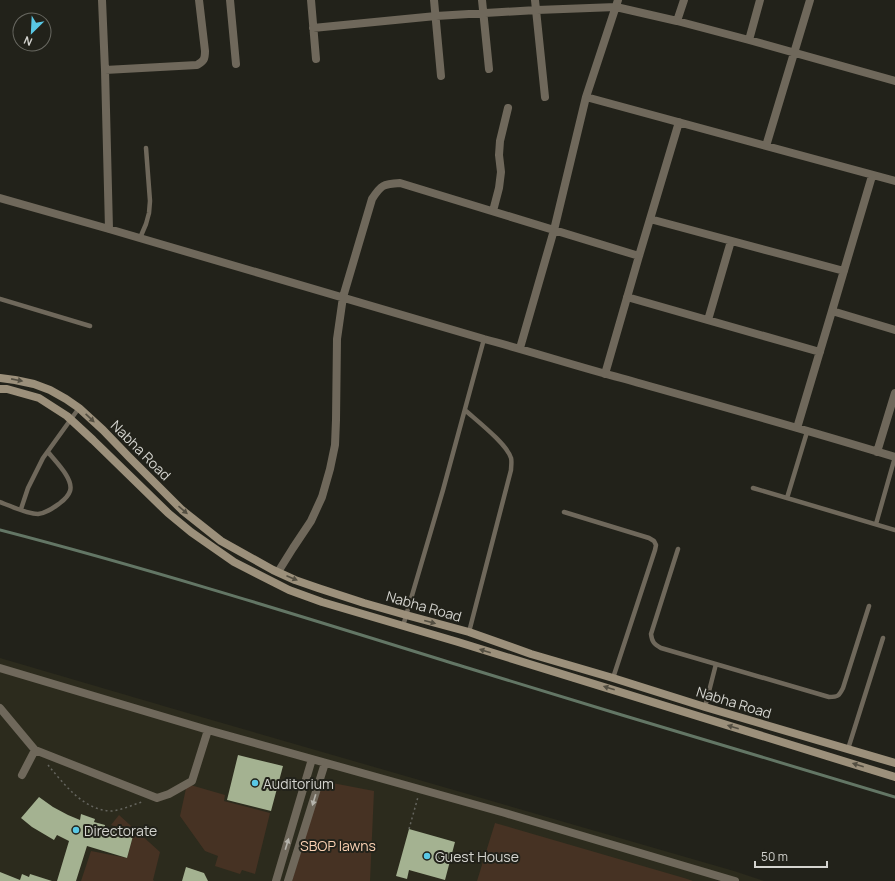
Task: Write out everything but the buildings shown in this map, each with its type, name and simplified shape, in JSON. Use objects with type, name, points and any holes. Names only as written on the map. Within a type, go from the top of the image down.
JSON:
[{"type":"main road","name":"Nabha Road","points":[[0,378],[34,384],[50,390],[80,408],[182,510],[221,541],[278,572],[318,588],[406,615],[469,632],[531,654],[895,763]]},
{"type":"main road","name":"Nabha Road","points":[[0,389],[39,398],[52,406],[71,420],[168,514],[196,536],[234,562],[288,590],[322,602],[652,701],[895,777]]},
{"type":"street","points":[[102,0],[106,70],[109,229]]},
{"type":"street","points":[[106,70],[197,64],[202,62],[205,57],[205,51],[199,0]]},
{"type":"street","points":[[230,0],[236,64]]},
{"type":"street","points":[[311,0],[316,59]]},
{"type":"street","points":[[434,0],[441,76]]},
{"type":"street","points":[[482,0],[489,69]]},
{"type":"street","points":[[535,0],[545,97]]},
{"type":"street","points":[[677,21],[684,0]]},
{"type":"street","points":[[749,40],[760,0]]},
{"type":"street","points":[[766,146],[810,0]]},
{"type":"street","points":[[313,28],[436,16],[617,4],[895,81]]},
{"type":"street","points":[[520,348],[554,230],[586,97],[617,4]]},
{"type":"street","points":[[586,97],[872,176],[895,181]]},
{"type":"street","points":[[493,211],[499,188],[501,172],[499,154],[500,141],[508,108]]},
{"type":"street","points":[[605,374],[679,122]]},
{"type":"street","points":[[797,428],[872,176]]},
{"type":"street","points":[[278,572],[311,521],[322,497],[330,469],[336,420],[337,339],[343,297],[372,199],[379,188],[388,184],[400,183],[639,256]]},
{"type":"street","points":[[0,198],[895,457]]},
{"type":"street","points":[[650,219],[844,272]]},
{"type":"street","points":[[708,320],[730,241]]},
{"type":"street","points":[[627,297],[820,352]]},
{"type":"street","points":[[832,311],[895,330]]},
{"type":"street","points":[[877,452],[895,393]]},
{"type":"street","points":[[0,668],[208,730],[505,813],[731,880]]},
{"type":"street","points":[[1,709],[35,750],[157,798],[169,794],[192,781],[208,730]]},
{"type":"street","points":[[22,775],[35,750]]},
{"type":"street","points":[[276,881],[312,759]]},
{"type":"street","points":[[288,881],[325,763]]},
{"type":"lane","points":[[140,238],[149,213],[150,201],[146,148]]},
{"type":"lane","points":[[0,298],[90,326]]},
{"type":"lane","points":[[403,626],[443,490],[484,339]]},
{"type":"lane","points":[[21,509],[28,488],[35,474],[48,452],[80,408]]},
{"type":"lane","points":[[465,410],[497,439],[506,449],[511,458],[511,470],[469,632]]},
{"type":"lane","points":[[787,498],[807,432]]},
{"type":"lane","points":[[0,502],[38,514],[52,510],[66,497],[70,491],[70,484],[67,476],[48,452]]},
{"type":"lane","points":[[876,524],[895,457]]},
{"type":"lane","points":[[753,488],[895,530]]},
{"type":"lane","points":[[564,512],[649,538],[654,541],[656,545],[613,678]]},
{"type":"lane","points":[[678,549],[651,634],[651,641],[661,648],[829,697],[835,697],[840,694],[843,688],[869,606]]},
{"type":"lane","points":[[848,749],[884,638]]},
{"type":"lane","points":[[705,707],[716,664]]},
{"type":"path","points":[[35,750],[68,789],[85,802],[95,807],[112,810],[143,802]]},
{"type":"path","points":[[409,829],[420,789]]},
{"type":"shaded area","points":[[0,658],[734,871],[764,881],[0,881]]},
{"type":"green space","name":"SBOP lawns","points":[[322,781],[374,791],[370,881],[292,881]]},
{"type":"green space","points":[[187,784],[225,795],[224,801],[270,813],[255,874],[242,870],[240,874],[215,866],[218,856],[205,851],[180,816]]},
{"type":"green space","points":[[119,815],[160,852],[154,881],[81,881],[91,851],[127,858],[134,833],[111,825]]},
{"type":"green space","points":[[495,823],[684,878],[693,881],[477,881]]},
{"type":"waterway","points":[[0,530],[235,596],[575,701],[895,797]]},
{"type":"place","name":"Auditorium","points":[[255,783]]},
{"type":"place","name":"Directorate","points":[[76,830]]},
{"type":"place","name":"Guest House","points":[[427,856]]}]
